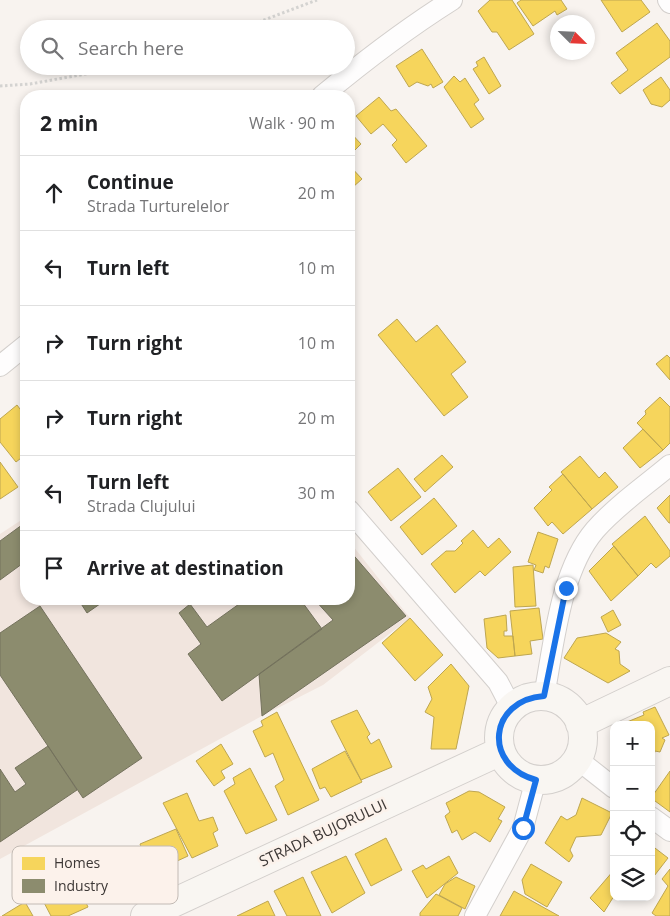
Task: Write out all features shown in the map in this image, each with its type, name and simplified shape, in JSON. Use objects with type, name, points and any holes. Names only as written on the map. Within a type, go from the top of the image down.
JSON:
[{"type":"street","points":[[355,70],[403,32],[452,0]]},
{"type":"street","points":[[330,90],[349,75]]},
{"type":"street","points":[[0,366],[20,350]]},
{"type":"street","points":[[544,696],[566,588],[581,550],[596,530],[670,465]]},
{"type":"street","points":[[355,517],[498,682],[512,707]]},
{"type":"street","points":[[580,724],[670,681]]},
{"type":"street","points":[[544,696],[566,704],[575,713],[580,724],[581,748],[577,759],[569,768],[559,775],[548,779],[536,780],[514,770],[501,751],[500,728],[504,717],[521,700],[544,696]]},
{"type":"street","name":"STRADA BUJORULUI","points":[[178,901],[501,751]]},
{"type":"street","points":[[577,759],[610,785]]},
{"type":"street","points":[[475,916],[523,828],[536,780]]},
{"type":"street","points":[[655,820],[670,831]]},
{"type":"street","name":"STRADA BUJORULUI","points":[[145,916],[171,904]]},
{"type":"path","points":[[264,20],[318,0]]},
{"type":"path","points":[[0,86],[30,84],[80,75]]},
{"type":"shaded area","points":[[20,521],[20,605],[355,605],[355,549],[410,618],[323,685],[262,716],[24,846],[12,846],[12,852],[0,859],[0,534]]},
{"type":"building: Homes","points":[[490,0],[512,0],[534,34],[509,50],[497,32],[492,32],[478,11]]},
{"type":"building: Homes","points":[[521,0],[561,0],[567,9],[557,15],[555,11],[533,26],[517,3]]},
{"type":"building: Homes","points":[[601,0],[641,0],[650,12],[622,32]]},
{"type":"building: Homes","points":[[657,23],[670,41],[670,57],[620,94],[611,83],[628,70],[616,53]]},
{"type":"building: Homes","points":[[422,49],[443,82],[433,88],[431,84],[428,86],[417,82],[409,87],[396,66]]},
{"type":"building: Homes","points":[[484,57],[501,86],[489,94],[473,69],[478,66],[476,62]]},
{"type":"building: Homes","points":[[454,76],[460,82],[465,78],[479,100],[474,104],[484,119],[471,128],[444,87]]},
{"type":"building: Homes","points":[[661,77],[670,90],[670,100],[662,107],[651,104],[643,90]]},
{"type":"building: Homes","points":[[379,97],[391,111],[396,109],[427,146],[406,163],[392,145],[397,140],[383,124],[371,134],[356,116]]},
{"type":"building: Homes","points":[[355,138],[361,144],[355,150]]},
{"type":"building: Homes","points":[[355,171],[362,179],[355,185]]},
{"type":"building: Homes","points":[[397,319],[416,342],[437,325],[466,362],[451,374],[468,397],[444,416],[378,335]]},
{"type":"building: Homes","points":[[667,355],[670,358],[670,380],[656,364]]},
{"type":"building: Homes","points":[[660,397],[670,407],[670,443],[663,450],[637,423],[646,414],[645,411]]},
{"type":"building: Homes","points":[[17,405],[20,409],[20,459],[16,462],[0,442],[0,419]]},
{"type":"building: Homes","points":[[643,429],[663,450],[640,468],[623,448]]},
{"type":"building: Homes","points":[[442,455],[453,467],[425,492],[414,479]]},
{"type":"building: Homes","points":[[580,456],[599,478],[605,472],[618,487],[592,509],[561,472]]},
{"type":"building: Homes","points":[[0,462],[18,487],[0,499]]},
{"type":"building: Homes","points":[[398,468],[421,497],[391,521],[368,492]]},
{"type":"building: Homes","points":[[563,474],[592,509],[563,534],[552,522],[548,526],[534,508],[552,490],[549,487]]},
{"type":"building: Homes","points":[[670,495],[670,523],[669,523],[657,508]]},
{"type":"building: Homes","points":[[434,498],[457,526],[422,555],[400,527]]},
{"type":"building: Homes","points":[[645,516],[670,551],[670,556],[656,568],[651,563],[638,576],[612,544]]},
{"type":"building: Homes","points":[[473,530],[488,548],[499,538],[511,552],[485,576],[480,571],[455,593],[431,564],[446,551],[455,551],[463,543],[461,541]]},
{"type":"building: Homes","points":[[538,532],[558,539],[549,568],[545,566],[543,573],[534,570],[536,565],[528,562]]},
{"type":"building: Homes","points":[[614,546],[638,576],[611,601],[589,571]]},
{"type":"building: Homes","points":[[533,565],[536,606],[515,607],[513,567]]},
{"type":"building: Homes","points":[[539,608],[543,639],[530,641],[532,654],[515,656],[510,611]]},
{"type":"building: Homes","points":[[613,610],[621,625],[608,632],[601,617]]},
{"type":"building: Homes","points":[[506,615],[507,631],[504,631],[504,636],[513,636],[515,656],[498,658],[487,648],[484,619]]},
{"type":"building: Homes","points":[[410,618],[443,655],[415,681],[382,643]]},
{"type":"building: Homes","points":[[606,633],[621,642],[615,649],[619,651],[620,664],[630,671],[608,683],[564,658],[577,638]]},
{"type":"building: Homes","points":[[451,664],[469,686],[456,749],[431,749],[434,717],[425,712],[432,699],[428,687]]},
{"type":"building: Homes","points":[[655,707],[669,735],[662,738],[665,740],[660,752],[655,751],[655,721],[629,721],[644,715],[643,712]]},
{"type":"building: Homes","points":[[357,710],[370,734],[367,737],[371,744],[379,739],[392,767],[361,780],[331,721]]},
{"type":"building: Homes","points":[[277,712],[319,800],[288,815],[275,786],[284,780],[273,753],[265,757],[253,731],[263,726],[261,721]]},
{"type":"building: Homes","points":[[221,744],[233,764],[221,771],[225,778],[214,786],[196,761]]},
{"type":"building: Homes","points":[[345,751],[362,782],[331,797],[325,787],[320,789],[312,769]]},
{"type":"building: Homes","points":[[250,768],[277,820],[246,834],[224,791],[235,784],[233,778]]},
{"type":"building: Homes","points":[[670,771],[670,812],[655,801],[655,792]]},
{"type":"building: Homes","points":[[469,791],[479,792],[505,807],[498,819],[502,821],[490,842],[475,832],[462,840],[457,830],[452,833],[445,816],[450,812],[446,803]]},
{"type":"building: Homes","points":[[187,793],[199,821],[213,817],[218,830],[213,833],[218,846],[192,858],[163,803]]},
{"type":"building: Homes","points":[[582,798],[610,812],[610,817],[601,835],[576,837],[570,850],[573,856],[569,862],[545,843],[561,816],[567,820],[576,815]]},
{"type":"building: Homes","points":[[176,829],[188,856],[178,861],[178,846],[141,846],[140,844]]},
{"type":"building: Homes","points":[[386,838],[402,870],[371,886],[355,854]]},
{"type":"building: Homes","points":[[655,848],[668,858],[655,875]]},
{"type":"building: Homes","points":[[346,856],[365,893],[332,913],[311,872]]},
{"type":"building: Homes","points":[[449,856],[458,873],[427,898],[412,871],[423,865],[426,869]]},
{"type":"building: Homes","points":[[531,864],[562,882],[547,907],[525,894],[522,880]]},
{"type":"building: Homes","points":[[670,869],[670,916],[656,916],[652,913],[668,886],[662,879]]},
{"type":"building: Homes","points":[[610,875],[611,901],[604,912],[590,898]]},
{"type":"building: Homes","points":[[303,877],[321,916],[287,916],[274,891]]},
{"type":"building: Homes","points":[[456,877],[475,886],[465,909],[439,895],[445,884]]},
{"type":"building: Homes","points":[[514,891],[559,916],[500,916]]},
{"type":"building: Homes","points":[[436,894],[462,908],[458,916],[420,916],[420,913]]},
{"type":"building: Homes","points":[[268,901],[275,916],[237,916]]},
{"type":"building: Homes","points":[[22,904],[26,904],[33,916],[2,916]]},
{"type":"building: Homes","points":[[45,904],[87,904],[88,907],[68,916],[51,916]]},
{"type":"building: Industry","points":[[20,526],[20,565],[0,580],[0,541]]},
{"type":"building: Industry","points":[[355,557],[406,616],[262,716],[259,674],[333,620],[319,605],[355,605]]},
{"type":"building: Industry","points":[[82,605],[98,605],[87,613]]},
{"type":"building: Industry","points":[[191,605],[207,627],[238,605],[304,605],[322,629],[222,701],[188,654],[201,644],[179,613]]},
{"type":"building: Industry","points":[[40,606],[142,758],[83,798],[0,675],[0,633]]},
{"type":"building: Industry","points":[[48,746],[77,790],[0,842],[0,769],[15,792],[26,784],[15,768]]},
{"type":"route","points":[[523,828],[536,780],[524,776],[506,762],[499,740],[500,728],[504,717],[521,700],[532,696],[544,696],[566,588]]}]
